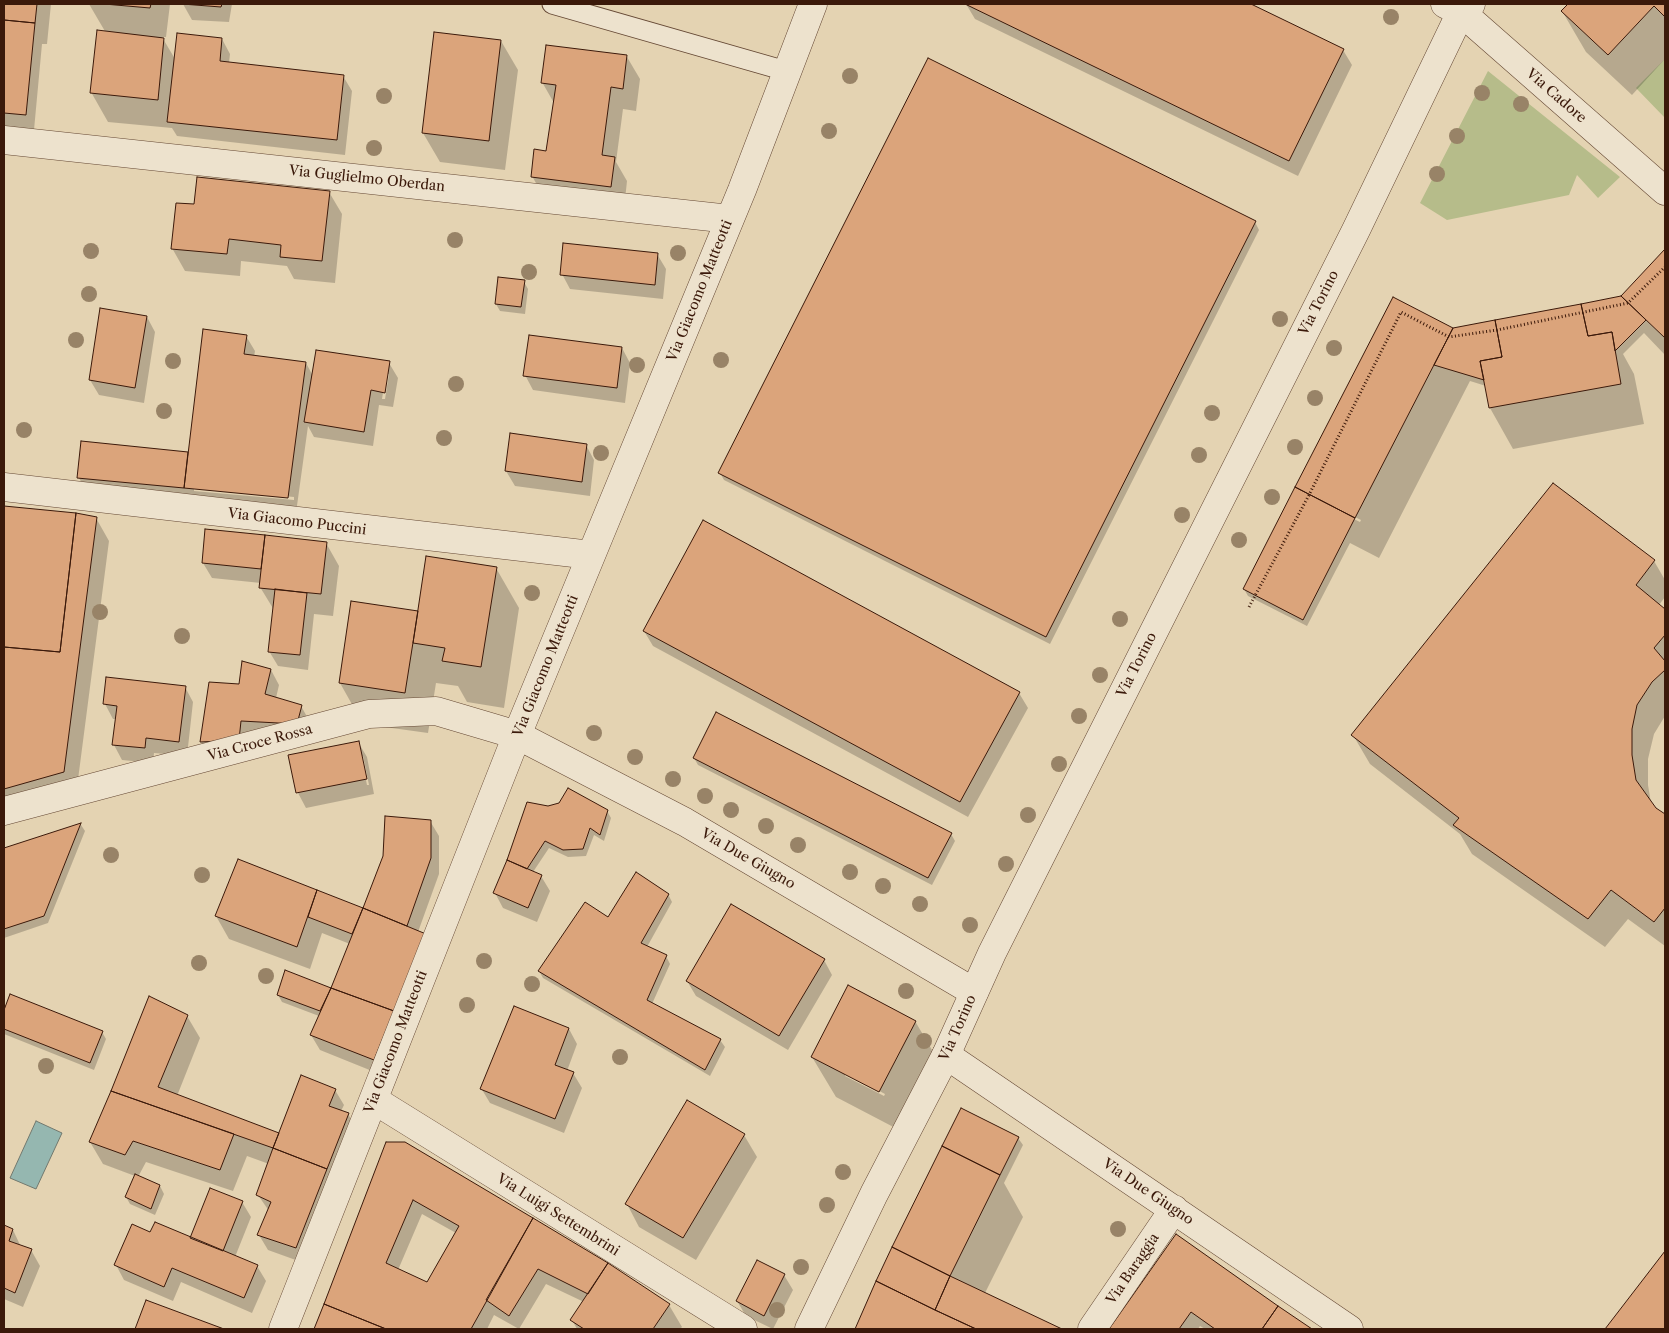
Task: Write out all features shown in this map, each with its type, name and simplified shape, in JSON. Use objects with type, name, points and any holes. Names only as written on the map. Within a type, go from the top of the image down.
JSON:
[{"type":"street","name":"Via Giacomo Matteotti","points":[[283,1329],[517,735],[730,219],[813,4]]},
{"type":"street","name":"Via Cadore","points":[[1459,7],[1665,191]]},
{"type":"street","name":"Via Torino","points":[[809,1329],[874,1194],[946,1054],[974,992],[1352,239],[1459,7]]},
{"type":"street","name":"Via Guglielmo Oberdan","points":[[4,140],[730,219]]},
{"type":"street","name":"Via Giacomo Puccini","points":[[4,487],[591,555]]},
{"type":"street","name":"Via Croce Rossa","points":[[4,811],[369,714],[436,710],[517,735]]},
{"type":"street","name":"Via Due Giugno","points":[[517,735],[685,822],[974,992]]},
{"type":"street","name":"Via Due Giugno","points":[[946,1054],[1349,1329]]},
{"type":"street","name":"Via Luigi Settembrini","points":[[374,1100],[742,1329]]},
{"type":"street","name":"Via Baraggia","points":[[1092,1329],[1174,1209]]},
{"type":"lane","points":[[552,4],[786,71]]},
{"type":"path","points":[[1250,607],[1301,512],[1401,312],[1449,337],[1497,330],[1628,303],[1665,268]]},
{"type":"green space","points":[[1665,59],[1665,118],[1636,88]]},
{"type":"green space","points":[[1488,71],[1620,177],[1598,198],[1577,175],[1569,195],[1447,220],[1420,203]]},
{"type":"water","points":[[36,1121],[62,1133],[36,1189],[10,1178]]},
{"type":"building","points":[[4,4],[37,4],[35,23],[4,20]]},
{"type":"building","points":[[104,4],[151,4],[150,8]]},
{"type":"building","points":[[182,4],[222,4],[221,7]]},
{"type":"building","points":[[965,4],[1251,4],[1344,49],[1289,161]]},
{"type":"building","points":[[1568,4],[1665,4],[1665,17],[1654,6],[1608,55],[1561,11]]},
{"type":"building","points":[[4,20],[35,23],[26,115],[4,113]]},
{"type":"building","points":[[97,30],[164,38],[158,100],[90,93]]},
{"type":"building","points":[[434,32],[501,40],[489,141],[422,133]]},
{"type":"building","points":[[177,33],[222,38],[220,61],[344,75],[337,140],[167,122]]},
{"type":"building","points":[[546,45],[627,55],[623,89],[611,87],[602,155],[615,157],[611,187],[531,177],[534,149],[546,151],[556,85],[541,83]]},
{"type":"building","points":[[928,58],[1256,221],[1046,637],[718,473]]},
{"type":"building","points":[[197,177],[330,191],[322,261],[280,257],[281,245],[229,239],[227,254],[171,249],[176,203],[194,204]]},
{"type":"building","points":[[563,243],[658,253],[655,285],[560,275]]},
{"type":"building","points":[[1665,249],[1665,338],[1621,296]]},
{"type":"building","points":[[498,277],[525,280],[521,307],[495,304]]},
{"type":"building","points":[[1621,296],[1646,320],[1615,351],[1612,332],[1588,336],[1581,304]]},
{"type":"building","points":[[1393,297],[1453,328],[1355,518],[1295,487]]},
{"type":"building","points":[[1581,304],[1588,336],[1612,332],[1621,384],[1489,408],[1480,361],[1502,357],[1495,320]]},
{"type":"building","points":[[100,308],[147,316],[135,388],[89,380]]},
{"type":"building","points":[[1495,320],[1502,357],[1480,361],[1484,380],[1434,365],[1453,328]]},
{"type":"building","points":[[203,329],[247,335],[244,354],[306,362],[288,498],[184,488]]},
{"type":"building","points":[[529,335],[622,347],[617,388],[523,376]]},
{"type":"building","points":[[316,350],[390,361],[385,393],[371,390],[364,432],[304,422]]},
{"type":"building","points":[[510,433],[587,444],[582,482],[505,471]]},
{"type":"building","points":[[81,441],[188,452],[184,488],[77,478]]},
{"type":"building","points":[[1553,483],[1655,560],[1636,585],[1665,609],[1665,635],[1654,648],[1665,661],[1665,670],[1652,682],[1637,705],[1632,729],[1632,755],[1636,780],[1656,808],[1665,814],[1665,908],[1654,922],[1611,890],[1588,919],[1453,825],[1459,818],[1351,735]]},
{"type":"building","points":[[1295,487],[1355,518],[1303,620],[1243,589]]},
{"type":"building","points":[[4,506],[76,513],[60,652],[4,647]]},
{"type":"building","points":[[76,513],[97,517],[64,772],[4,789],[4,647],[60,652]]},
{"type":"building","points":[[703,520],[1020,692],[960,802],[643,631]]},
{"type":"building","points":[[205,529],[265,535],[261,569],[202,563]]},
{"type":"building","points":[[265,535],[327,542],[321,594],[259,588]]},
{"type":"building","points":[[426,556],[497,567],[481,667],[442,661],[445,648],[413,643]]},
{"type":"building","points":[[275,589],[307,593],[300,655],[268,652]]},
{"type":"building","points":[[351,601],[418,611],[405,693],[339,683]]},
{"type":"building","points":[[242,661],[271,669],[265,694],[302,705],[297,724],[241,721],[239,740],[200,742],[209,682],[239,684]]},
{"type":"building","points":[[106,677],[186,686],[179,742],[146,738],[145,748],[112,745],[117,706],[103,704]]},
{"type":"building","points":[[716,712],[952,833],[928,878],[693,758]]},
{"type":"building","points":[[359,741],[367,779],[296,793],[288,755]]},
{"type":"building","points":[[568,788],[608,810],[600,835],[590,828],[583,849],[563,850],[545,841],[527,869],[507,860],[527,802],[548,806],[559,803]]},
{"type":"building","points":[[385,816],[431,820],[431,858],[407,926],[363,908],[383,856]]},
{"type":"building","points":[[81,823],[44,916],[4,929],[4,848]]},
{"type":"building","points":[[238,859],[317,890],[297,947],[215,916]]},
{"type":"building","points":[[507,860],[542,875],[528,908],[493,893]]},
{"type":"building","points":[[636,872],[669,894],[641,943],[667,955],[647,1000],[721,1039],[705,1070],[538,971],[585,902],[608,917]]},
{"type":"building","points":[[317,890],[363,908],[352,934],[308,917]]},
{"type":"building","points":[[731,904],[825,959],[779,1036],[686,981]]},
{"type":"building","points":[[363,908],[426,934],[394,1011],[331,988]]},
{"type":"building","points":[[285,970],[331,988],[320,1011],[277,995]]},
{"type":"building","points":[[848,985],[916,1021],[879,1092],[811,1057]]},
{"type":"building","points":[[331,988],[394,1011],[374,1060],[310,1035]]},
{"type":"building","points":[[10,994],[103,1031],[90,1063],[4,1029],[4,1010]]},
{"type":"building","points":[[149,996],[188,1015],[158,1087],[279,1133],[273,1148],[111,1091]]},
{"type":"building","points":[[514,1006],[569,1028],[555,1065],[574,1072],[555,1119],[480,1089]]},
{"type":"building","points":[[301,1075],[336,1089],[329,1106],[349,1113],[327,1169],[273,1148]]},
{"type":"building","points":[[111,1091],[234,1134],[220,1170],[133,1141],[125,1155],[89,1142]]},
{"type":"building","points":[[687,1100],[745,1134],[683,1238],[625,1204]]},
{"type":"building","points":[[961,1108],[1019,1137],[1000,1175],[942,1146]]},
{"type":"building","points":[[386,1142],[405,1142],[533,1218],[471,1329],[386,1329],[324,1304]],"holes":[[[413,1200],[459,1226],[427,1282],[386,1263]]]},
{"type":"building","points":[[942,1146],[1000,1175],[950,1276],[892,1247]]},
{"type":"building","points":[[273,1148],[327,1169],[296,1248],[257,1235],[271,1202],[256,1195]]},
{"type":"building","points":[[135,1174],[160,1185],[151,1209],[125,1197]]},
{"type":"building","points":[[210,1188],[243,1201],[223,1251],[190,1238]]},
{"type":"building","points":[[533,1218],[608,1263],[588,1294],[538,1269],[509,1316],[486,1300]]},
{"type":"building","points":[[155,1222],[258,1265],[244,1298],[172,1268],[164,1287],[114,1265],[132,1224],[150,1232]]},
{"type":"building","points":[[4,1225],[13,1229],[9,1241],[32,1249],[15,1293],[4,1288]]},
{"type":"building","points":[[1176,1234],[1278,1306],[1262,1329],[1215,1329],[1191,1312],[1179,1329],[1109,1329]]},
{"type":"building","points":[[892,1247],[950,1276],[935,1310],[876,1281]]},
{"type":"building","points":[[1665,1251],[1665,1329],[1605,1329]]},
{"type":"building","points":[[757,1260],[785,1274],[764,1316],[736,1301]]},
{"type":"building","points":[[608,1263],[670,1304],[653,1329],[584,1329],[570,1320]]},
{"type":"building","points":[[950,1276],[1062,1329],[976,1329],[935,1310]]},
{"type":"building","points":[[876,1281],[935,1310],[976,1329],[855,1329]]},
{"type":"building","points":[[146,1300],[224,1329],[135,1329]]},
{"type":"building","points":[[324,1304],[386,1329],[314,1329]]},
{"type":"building","points":[[1278,1306],[1312,1329],[1262,1329]]}]
